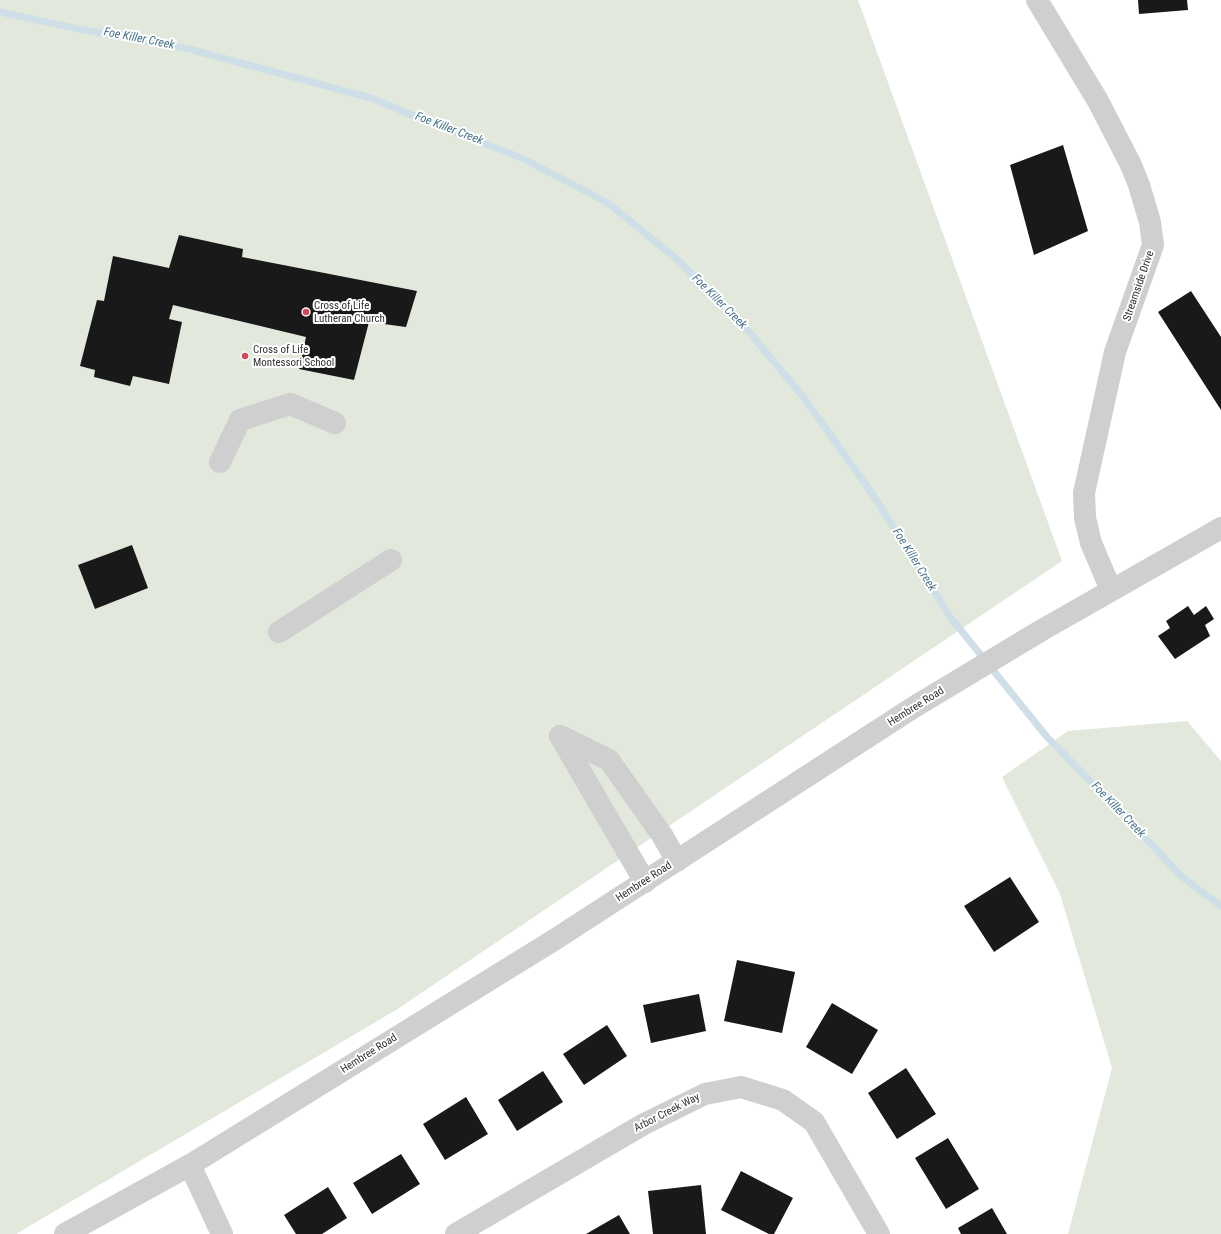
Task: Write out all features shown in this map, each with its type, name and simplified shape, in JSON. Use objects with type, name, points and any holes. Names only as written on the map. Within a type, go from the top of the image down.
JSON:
[{"type":"street","name":"Streamside Drive","points":[[1037,0],[1098,101],[1131,166],[1139,185],[1150,222],[1153,245],[1115,352],[1084,493],[1085,518],[1091,542],[1111,590]]},
{"type":"street","points":[[220,462],[240,420],[290,404],[334,423]]},
{"type":"street","name":"Hembree Road","points":[[65,1234],[190,1165],[554,940],[914,707],[1042,630],[1221,528]]},
{"type":"street","points":[[279,632],[391,560]]},
{"type":"street","points":[[645,882],[560,736],[609,760],[662,835],[677,861]]},
{"type":"street","name":"Arbor Creek Way","points":[[456,1234],[644,1124],[704,1094],[741,1087],[783,1100],[814,1122],[879,1234]]},
{"type":"street","points":[[190,1165],[222,1234]]},
{"type":"shaded area","points":[[0,0],[858,0],[1062,561],[396,1010],[16,1234],[0,1234]]},
{"type":"shaded area","points":[[1187,721],[1221,761],[1221,1234],[1068,1234],[1112,1068],[1060,894],[1002,777],[1068,731]]},
{"type":"building","points":[[1138,0],[1187,0],[1188,10],[1139,14]]},
{"type":"building","points":[[1063,145],[1088,231],[1034,255],[1010,165]]},
{"type":"building","name":"Cross of Life Lutheran Church","points":[[179,235],[243,249],[242,257],[417,291],[406,327],[369,322],[354,380],[299,369],[306,337],[173,305],[169,319],[182,322],[169,384],[133,376],[130,386],[94,377],[95,370],[80,366],[97,300],[104,301],[113,256],[169,268]]},
{"type":"building","points":[[1191,291],[1221,337],[1221,410],[1158,312]]},
{"type":"building","points":[[132,545],[148,588],[95,609],[78,565]]},
{"type":"building","points":[[1188,606],[1194,615],[1206,606],[1214,619],[1205,625],[1210,636],[1175,659],[1158,636],[1170,628],[1166,621]]},
{"type":"building","points":[[1010,877],[1039,922],[994,952],[964,906]]},
{"type":"building","points":[[737,960],[795,972],[782,1033],[724,1021]]},
{"type":"building","points":[[699,994],[706,1031],[651,1043],[643,1005]]},
{"type":"building","points":[[832,1003],[878,1030],[852,1074],[806,1047]]},
{"type":"building","points":[[607,1025],[627,1056],[584,1085],[563,1054]]},
{"type":"building","points":[[906,1068],[936,1114],[897,1139],[868,1093]]},
{"type":"building","points":[[543,1071],[563,1102],[517,1131],[498,1100]]},
{"type":"building","points":[[466,1097],[488,1134],[445,1160],[423,1124]]},
{"type":"building","points":[[948,1138],[979,1189],[946,1209],[915,1158]]},
{"type":"building","points":[[401,1154],[420,1184],[372,1214],[353,1183]]},
{"type":"building","points":[[741,1171],[793,1198],[774,1234],[769,1234],[721,1210]]},
{"type":"building","points":[[701,1185],[706,1234],[653,1234],[648,1191]]},
{"type":"building","points":[[328,1187],[347,1218],[322,1234],[296,1234],[284,1215]]},
{"type":"building","points":[[992,1208],[1007,1234],[961,1234],[958,1228]]},
{"type":"building","points":[[619,1215],[630,1234],[586,1234]]},
{"type":"waterway","name":"Foe Killer Creek","points":[[0,12],[74,28],[189,49],[371,98],[522,158],[608,203],[678,260],[751,334],[804,398],[873,495],[951,618],[1047,737],[1121,812],[1181,876],[1221,906]]},
{"type":"place","name":"Cross of Life Lutheran Church","points":[[306,312]]},
{"type":"place","name":"Cross of Life Montessori School","points":[[245,356]]}]
